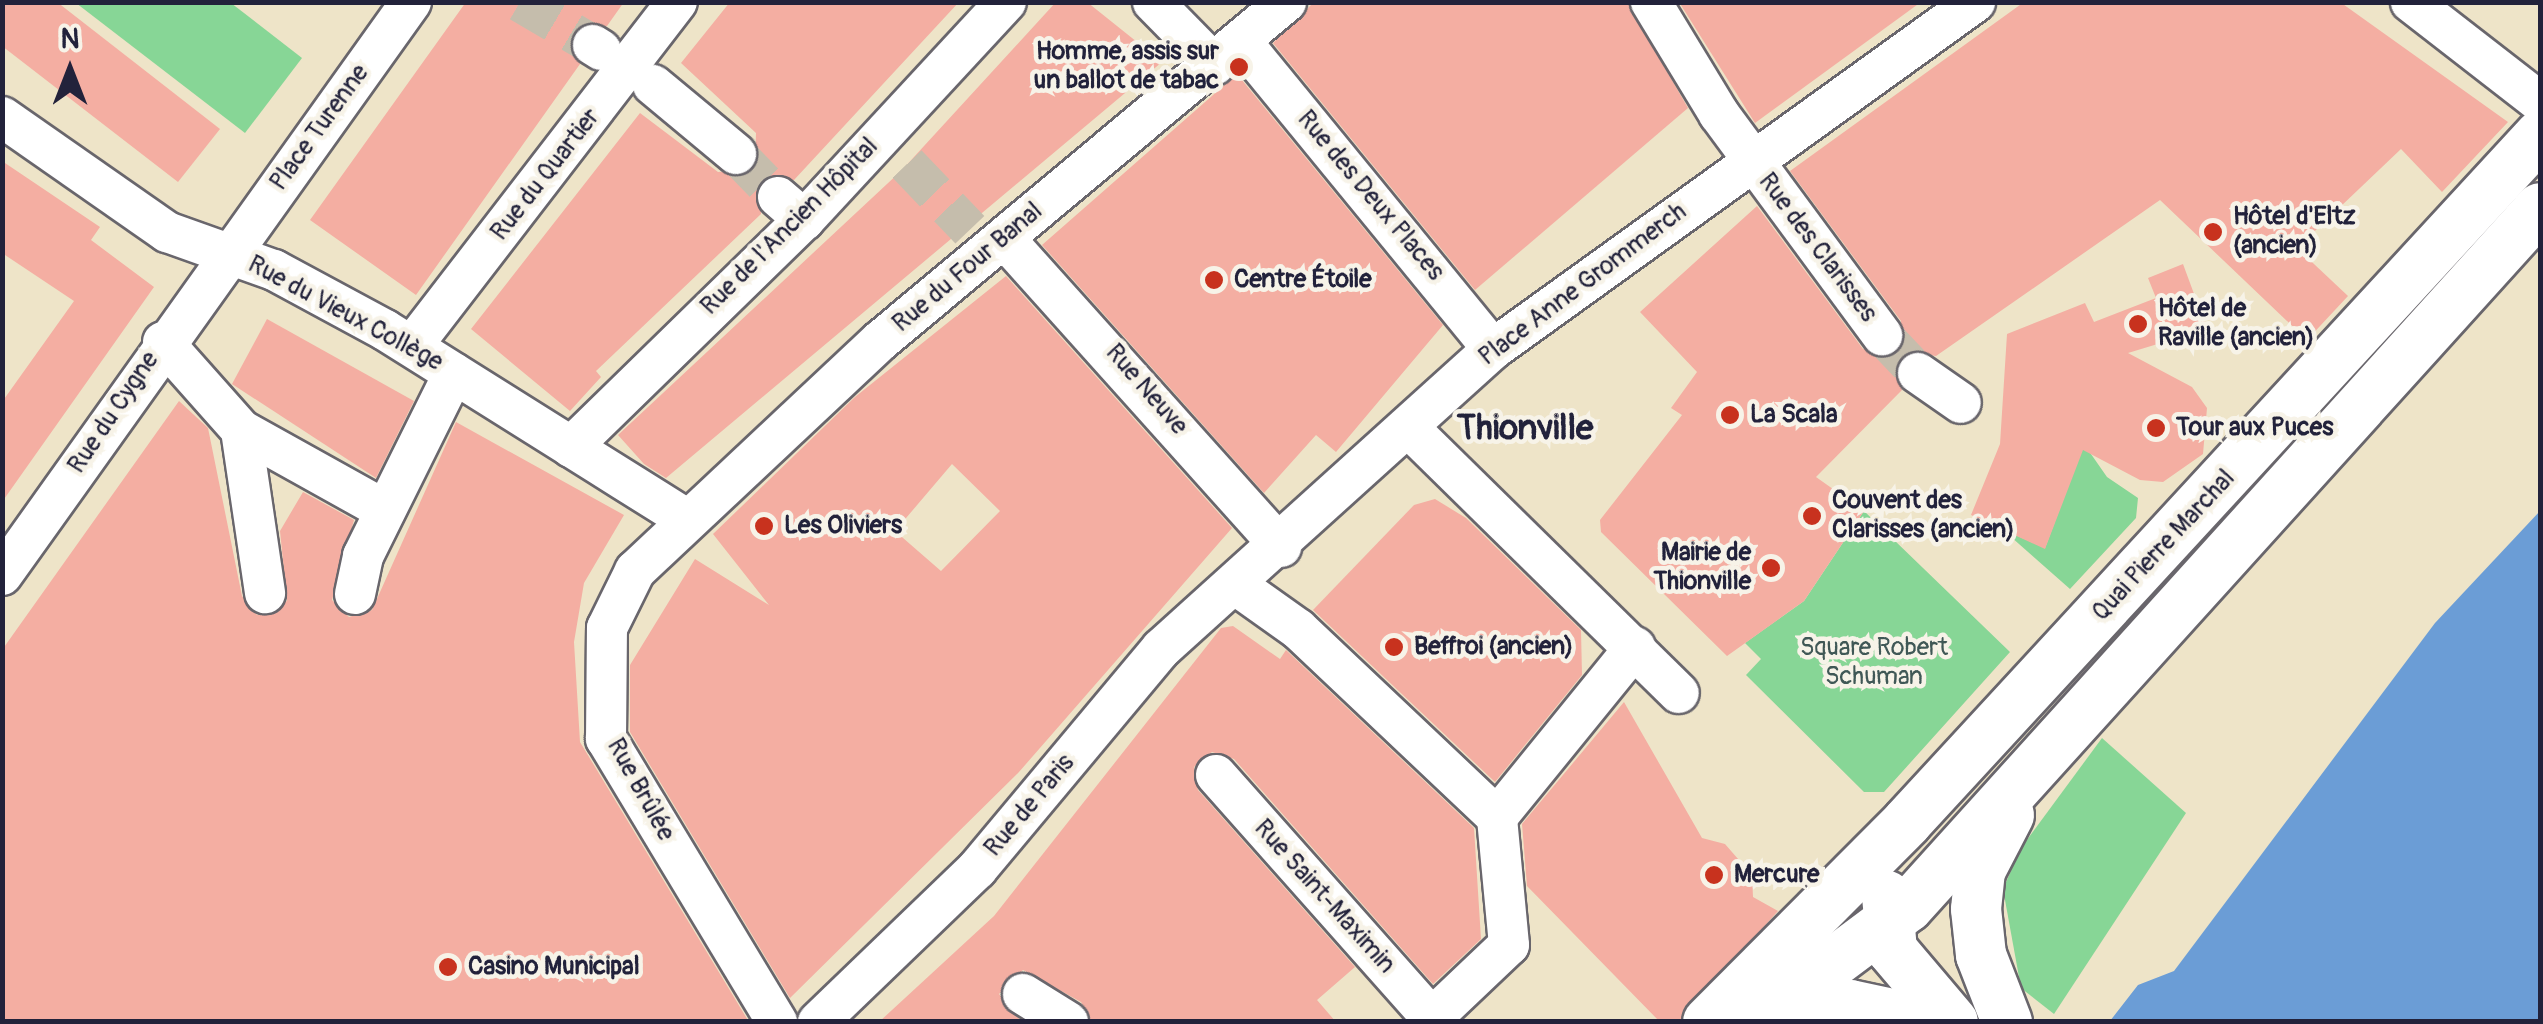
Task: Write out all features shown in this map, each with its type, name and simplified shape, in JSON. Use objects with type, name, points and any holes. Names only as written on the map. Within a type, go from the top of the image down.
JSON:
[{"type":"main road","name":"Quai Pierre Marchal","points":[[1750,1003],[1907,822],[2540,135]]},
{"type":"main road","points":[[1708,1022],[1895,928],[2540,208]]},
{"type":"main road","points":[[2008,1022],[1981,955],[1980,871],[2044,760]]},
{"type":"main road","points":[[1907,822],[1895,928],[1953,1022]]},
{"type":"main road","points":[[1802,1022],[1850,1006],[1929,1022]]},
{"type":"street","name":"Place Turenne","points":[[229,253],[411,2]]},
{"type":"street","name":"Rue du Quartier","points":[[412,346],[677,2]]},
{"type":"street","name":"Rue de l'Ancien Hôpital","points":[[571,447],[792,209],[894,151],[1006,2]]},
{"type":"street","name":"Rue des Deux Places","points":[[1153,2],[1230,55],[1492,349]]},
{"type":"street","name":"Rue du Four Banal","points":[[693,511],[988,239],[1230,55],[1286,2]]},
{"type":"street","name":"Rue des Clarisses","points":[[1651,2],[1882,335]]},
{"type":"street","name":"Place Anne Grommerch","points":[[1236,585],[1281,548],[1492,349],[1975,2]]},
{"type":"street","points":[[2411,2],[2529,92]]},
{"type":"street","points":[[653,85],[736,154]]},
{"type":"street","name":"Rue du Vieux Collège","points":[[2,117],[167,232],[229,253],[412,346],[571,447],[693,511]]},
{"type":"street","name":"Rue Neuve","points":[[988,239],[1281,548]]},
{"type":"street","name":"Rue du Cygne","points":[[2,575],[229,253]]},
{"type":"street","points":[[163,342],[241,430],[385,510]]},
{"type":"street","points":[[355,594],[385,510],[454,373]]},
{"type":"street","points":[[1918,374],[1961,402]]},
{"type":"street","points":[[1409,428],[1679,693]]},
{"type":"street","points":[[241,430],[265,593]]},
{"type":"street","name":"Rue Brûlée","points":[[693,511],[635,571],[606,628],[606,738],[777,1022]]},
{"type":"street","points":[[1236,585],[1298,629],[1497,817],[1509,945],[1434,1020]]},
{"type":"street","name":"Rue de Paris","points":[[818,1022],[977,869],[1161,649],[1236,585]]},
{"type":"street","points":[[1497,817],[1635,648]]},
{"type":"street","name":"Rue Saint-Maximin","points":[[1216,775],[1434,1020]]},
{"type":"street","points":[[1023,994],[1068,1022]]},
{"type":"green space","points":[[76,3],[231,3],[302,58],[245,133]]},
{"type":"green space","points":[[2084,444],[2107,477],[2138,498],[2136,518],[2070,589],[2002,529],[2045,548]]},
{"type":"green space","name":"Square Robert Schuman","points":[[1864,511],[2010,652],[1884,792],[1864,792],[1746,675],[1761,659],[1745,643],[1804,601]]},
{"type":"green space","points":[[2102,738],[2186,813],[2054,1014],[2021,988],[2003,889],[2021,848]]},
{"type":"water","points":[[2540,511],[2540,1021],[2110,1021],[2138,985],[2174,971],[2435,623]]},
{"type":"building","points":[[2,2],[57,2],[220,129],[178,182],[2,46]]},
{"type":"building","points":[[466,2],[624,2],[607,26],[573,32],[580,64],[416,295],[310,220]]},
{"type":"building","points":[[730,2],[959,2],[794,180],[761,181],[761,214],[596,371],[601,377],[570,411],[471,329],[640,113],[718,172],[755,168],[756,133],[681,63]]},
{"type":"building","points":[[1056,2],[1087,2],[1162,62],[666,478],[644,464],[618,435],[902,170]]},
{"type":"building","points":[[1314,2],[1627,2],[1688,108],[1475,290],[1273,43]]},
{"type":"building","points":[[1679,2],[1921,2],[1755,123]]},
{"type":"building","points":[[2024,2],[2340,2],[2508,122],[2442,192],[2401,149],[2297,248],[2348,296],[2307,340],[2160,200],[1936,356],[1907,352],[1895,370],[1902,390],[1816,477],[1864,511],[1804,601],[1727,656],[1601,532],[1600,520],[1682,415],[1671,408],[1697,372],[1640,312],[1757,206],[1863,349],[1897,353],[1901,321],[1790,171]]},
{"type":"building","name":"Centre Étoile","points":[[1237,74],[1443,325],[1336,452],[1316,435],[1264,493],[1042,245]]},
{"type":"building","points":[[2,161],[100,227],[91,240],[154,287],[2,502],[2,402],[74,301],[2,253]]},
{"type":"building","points":[[2183,264],[2207,329],[2128,353],[2192,387],[2207,408],[2203,454],[2163,482],[2140,480],[2083,450],[2045,549],[1971,515],[2000,444],[2007,334],[2085,303],[2094,322],[2156,298],[2148,278]]},
{"type":"building","points":[[1006,276],[1232,528],[1019,772],[790,998],[630,732],[630,665],[695,559],[769,605],[713,534],[855,397]],"holes":[[[952,464],[1000,511],[941,571],[895,531]]]},
{"type":"building","points":[[267,319],[414,401],[376,478],[232,384]]},
{"type":"building","points":[[179,401],[208,428],[242,596],[257,615],[287,601],[280,531],[303,492],[354,520],[332,600],[349,617],[372,610],[456,422],[624,515],[584,583],[574,642],[580,742],[749,1022],[2,1022],[2,650]]},
{"type":"building","points":[[1435,499],[1466,518],[1581,630],[1582,675],[1495,782],[1313,610],[1414,505]]},
{"type":"building","points":[[1233,626],[1280,659],[1286,650],[1474,828],[1481,939],[1433,984],[1234,759],[1212,752],[1194,767],[1198,790],[1355,967],[1317,1000],[1336,1022],[1092,1022],[1081,1002],[1023,970],[999,994],[1022,1022],[879,1022],[994,916],[1221,628]]},
{"type":"building","points":[[1624,702],[1702,838],[1725,844],[1752,875],[1753,897],[1778,911],[1678,1022],[1660,1022],[1527,886],[1522,824]]},
{"type":"tunnel","points":[[520,2],[593,45]]},
{"type":"tunnel","points":[[736,154],[778,197]]},
{"type":"tunnel","points":[[907,164],[970,230]]},
{"type":"tunnel","points":[[1882,335],[1918,373]]},
{"type":"place","name":"Homme, assis sur un ballot de tabac","points":[[1239,67]]},
{"type":"place","name":"Hôtel d'Eltz (ancien)","points":[[2213,232]]},
{"type":"place","name":"Centre Étoile","points":[[1214,280]]},
{"type":"place","name":"Hôtel de Raville (ancien)","points":[[2138,324]]},
{"type":"place","name":"La Scala","points":[[1730,415]]},
{"type":"place","name":"Tour aux Puces","points":[[2156,428]]},
{"type":"place","name":"Couvent des Clarisses (ancien)","points":[[1812,516]]},
{"type":"place","name":"Les Oliviers","points":[[764,526]]},
{"type":"place","name":"Mairie de Thionville","points":[[1771,568]]},
{"type":"place","name":"Beffroi (ancien)","points":[[1394,647]]},
{"type":"place","name":"Mercure","points":[[1714,875]]},
{"type":"place","name":"Casino Municipal","points":[[448,967]]},
{"type":"district","name":"Thionville","points":[[1525,428]]}]
